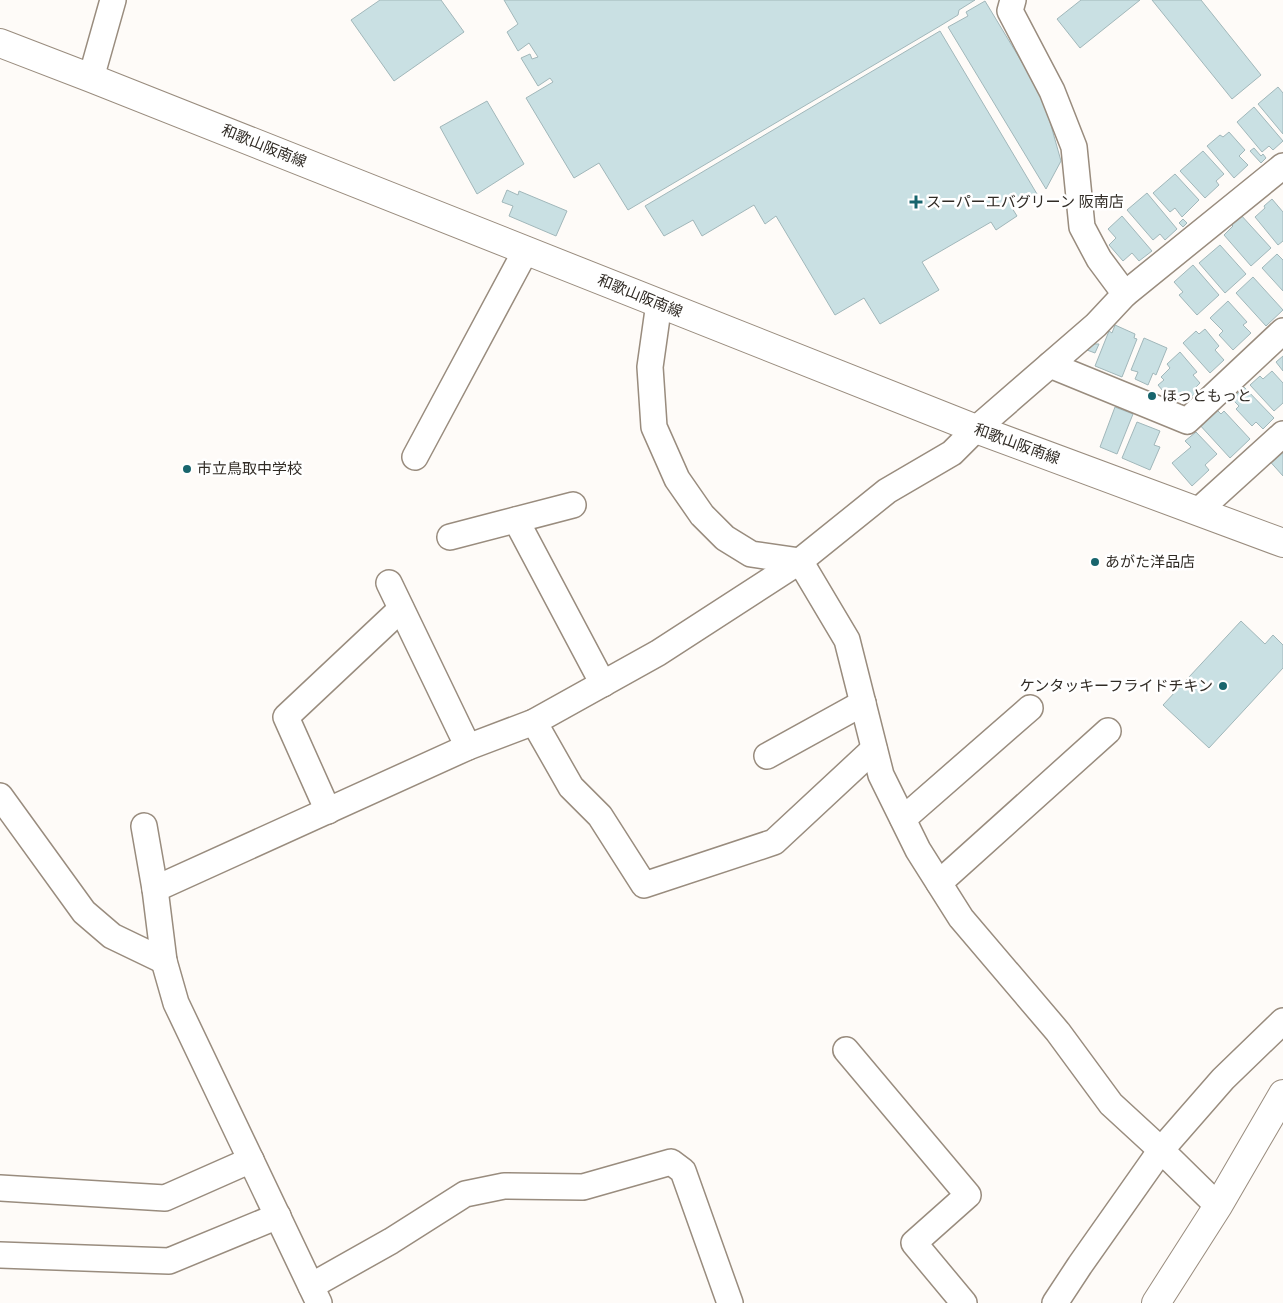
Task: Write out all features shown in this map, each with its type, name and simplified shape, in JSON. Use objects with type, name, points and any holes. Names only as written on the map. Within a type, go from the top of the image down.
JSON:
[{"type":"main road","name":"和歌山阪南線","points":[[0,43],[976,429],[1283,542]]},
{"type":"main road","points":[[1156,1303],[1218,1206],[1283,1094]]},
{"type":"street","points":[[90,78],[113,0]]},
{"type":"street","points":[[1013,0],[1010,11],[1052,91],[1074,147],[1082,226],[1099,259],[1125,294]]},
{"type":"street","points":[[155,889],[468,747],[534,722],[658,653],[800,561],[886,491],[952,453],[976,429],[1096,325],[1125,294],[1283,166]]},
{"type":"street","points":[[415,457],[526,250]]},
{"type":"street","points":[[659,303],[650,367],[654,428],[677,478],[702,515],[725,538],[751,554],[800,561]]},
{"type":"street","points":[[1050,365],[1187,421],[1283,331]]},
{"type":"street","points":[[1198,511],[1283,434]]},
{"type":"street","points":[[450,537],[573,504]]},
{"type":"street","points":[[516,520],[603,684]]},
{"type":"street","points":[[800,561],[847,640],[881,775],[918,850],[961,918],[1058,1032],[1111,1104],[1218,1206]]},
{"type":"street","points":[[389,583],[468,747]]},
{"type":"street","points":[[328,811],[286,717],[401,609]]},
{"type":"street","points":[[767,756],[862,703]]},
{"type":"street","points":[[903,819],[1030,708]]},
{"type":"street","points":[[534,722],[571,787],[600,816],[644,886],[774,842],[874,749]]},
{"type":"street","points":[[939,883],[1108,731]]},
{"type":"street","points":[[0,796],[84,912],[112,936],[164,961]]},
{"type":"street","points":[[144,826],[155,889],[164,961],[176,1003],[315,1295],[391,1241],[465,1194],[504,1186],[584,1187],[671,1162],[683,1171],[730,1303]]},
{"type":"street","points":[[1055,1303],[1161,1150],[1223,1079],[1283,1021]]},
{"type":"street","points":[[846,1050],[968,1195],[914,1243],[964,1303]]},
{"type":"street","points":[[0,1188],[165,1198],[252,1160]]},
{"type":"street","points":[[0,1255],[169,1261],[278,1216]]},
{"type":"building","points":[[380,0],[441,0],[464,32],[394,81],[351,20]]},
{"type":"building","points":[[504,0],[975,0],[959,10],[958,15],[940,26],[628,210],[599,163],[574,178],[526,98],[553,82],[550,78],[538,86],[521,58],[530,54],[532,59],[538,57],[529,43],[518,51],[507,32],[518,24]]},
{"type":"building","points":[[1081,0],[1140,0],[1080,48],[1057,19]]},
{"type":"building","points":[[1152,0],[1201,0],[1261,75],[1232,99]]},
{"type":"building","points":[[985,1],[1043,97],[1061,161],[1046,189],[948,27],[968,16],[966,12]]},
{"type":"building","points":[[940,31],[1037,194],[1012,208],[1017,216],[996,230],[991,222],[922,262],[939,290],[880,324],[864,298],[835,315],[776,216],[765,224],[754,205],[702,236],[693,220],[664,236],[645,206]]},
{"type":"building","points":[[1278,87],[1283,93],[1283,134],[1258,104]]},
{"type":"building","points":[[487,101],[524,164],[477,194],[440,127]]},
{"type":"building","points":[[1254,107],[1283,141],[1273,150],[1269,146],[1262,152],[1237,122]]},
{"type":"building","points":[[1229,132],[1245,150],[1239,156],[1248,165],[1234,178],[1207,146],[1220,135],[1223,137]]},
{"type":"building","points":[[1254,148],[1261,156],[1263,154],[1266,158],[1261,163],[1250,151]]},
{"type":"building","points":[[1203,151],[1224,174],[1216,181],[1219,185],[1205,198],[1180,171]]},
{"type":"building","points":[[1175,174],[1199,200],[1182,217],[1175,208],[1170,212],[1153,193]]},
{"type":"building","points":[[507,190],[518,195],[519,191],[567,211],[556,236],[509,216],[513,206],[502,202]]},
{"type":"building","points":[[1147,193],[1177,229],[1165,240],[1160,234],[1153,240],[1127,210]]},
{"type":"building","points":[[1272,199],[1283,212],[1283,241],[1278,245],[1255,217]]},
{"type":"building","points":[[1240,214],[1271,248],[1251,266],[1224,235],[1233,226],[1230,223]]},
{"type":"building","points":[[1122,216],[1152,251],[1139,261],[1132,253],[1123,261],[1109,245],[1116,238],[1108,229]]},
{"type":"building","points":[[1183,219],[1187,223],[1183,227],[1179,223]]},
{"type":"building","points":[[1220,245],[1246,274],[1225,293],[1199,263]]},
{"type":"building","points":[[1277,254],[1283,260],[1283,291],[1262,268]]},
{"type":"building","points":[[1193,265],[1219,295],[1197,315],[1179,295],[1183,292],[1174,282]]},
{"type":"building","points":[[1253,277],[1283,310],[1266,326],[1236,293]]},
{"type":"building","points":[[1228,301],[1247,322],[1243,325],[1251,333],[1233,350],[1219,335],[1223,331],[1210,318]]},
{"type":"building","points":[[1115,325],[1135,334],[1134,338],[1137,339],[1122,377],[1095,366],[1109,331],[1112,333]]},
{"type":"building","points":[[1205,329],[1219,346],[1215,350],[1224,360],[1210,373],[1183,343],[1196,331],[1199,334]]},
{"type":"building","points":[[1144,338],[1167,348],[1156,375],[1153,373],[1148,385],[1135,379],[1138,372],[1131,370]]},
{"type":"building","points":[[1094,344],[1099,344],[1095,353],[1087,350]]},
{"type":"building","points":[[1180,352],[1197,372],[1193,375],[1200,383],[1196,387],[1199,390],[1189,399],[1184,394],[1177,401],[1171,394],[1167,396],[1158,385],[1164,380],[1161,377],[1170,368],[1167,364]]},
{"type":"building","points":[[1283,356],[1283,371],[1276,362]]},
{"type":"building","points":[[1272,371],[1283,383],[1283,403],[1274,411],[1250,385],[1260,376],[1263,379]]},
{"type":"building","points":[[1244,387],[1274,418],[1263,429],[1256,422],[1252,426],[1236,409],[1239,406],[1232,399]]},
{"type":"building","points":[[1115,407],[1133,414],[1117,454],[1100,447]]},
{"type":"building","points":[[1217,410],[1221,414],[1224,411],[1250,439],[1230,458],[1198,423],[1205,416],[1208,419]]},
{"type":"building","points":[[1137,422],[1160,431],[1154,445],[1160,447],[1150,470],[1122,458]]},
{"type":"building","points":[[1196,432],[1217,454],[1205,465],[1209,470],[1192,486],[1172,463],[1191,447],[1185,441]]},
{"type":"building","points":[[1283,442],[1283,476],[1266,457]]},
{"type":"building","name":"ケンタッキーフライドチキン","points":[[1241,621],[1265,644],[1273,635],[1283,645],[1283,668],[1209,748],[1163,705]]},
{"type":"place","name":"スーパーエバグリーン 阪南店","points":[[916,202]]},
{"type":"place","name":"ほっともっと","points":[[1152,396]]},
{"type":"place","name":"市立鳥取中学校","points":[[187,469]]},
{"type":"place","name":"あがた洋品店","points":[[1095,562]]},
{"type":"place","name":"ケンタッキーフライドチキン","points":[[1223,686]]}]
